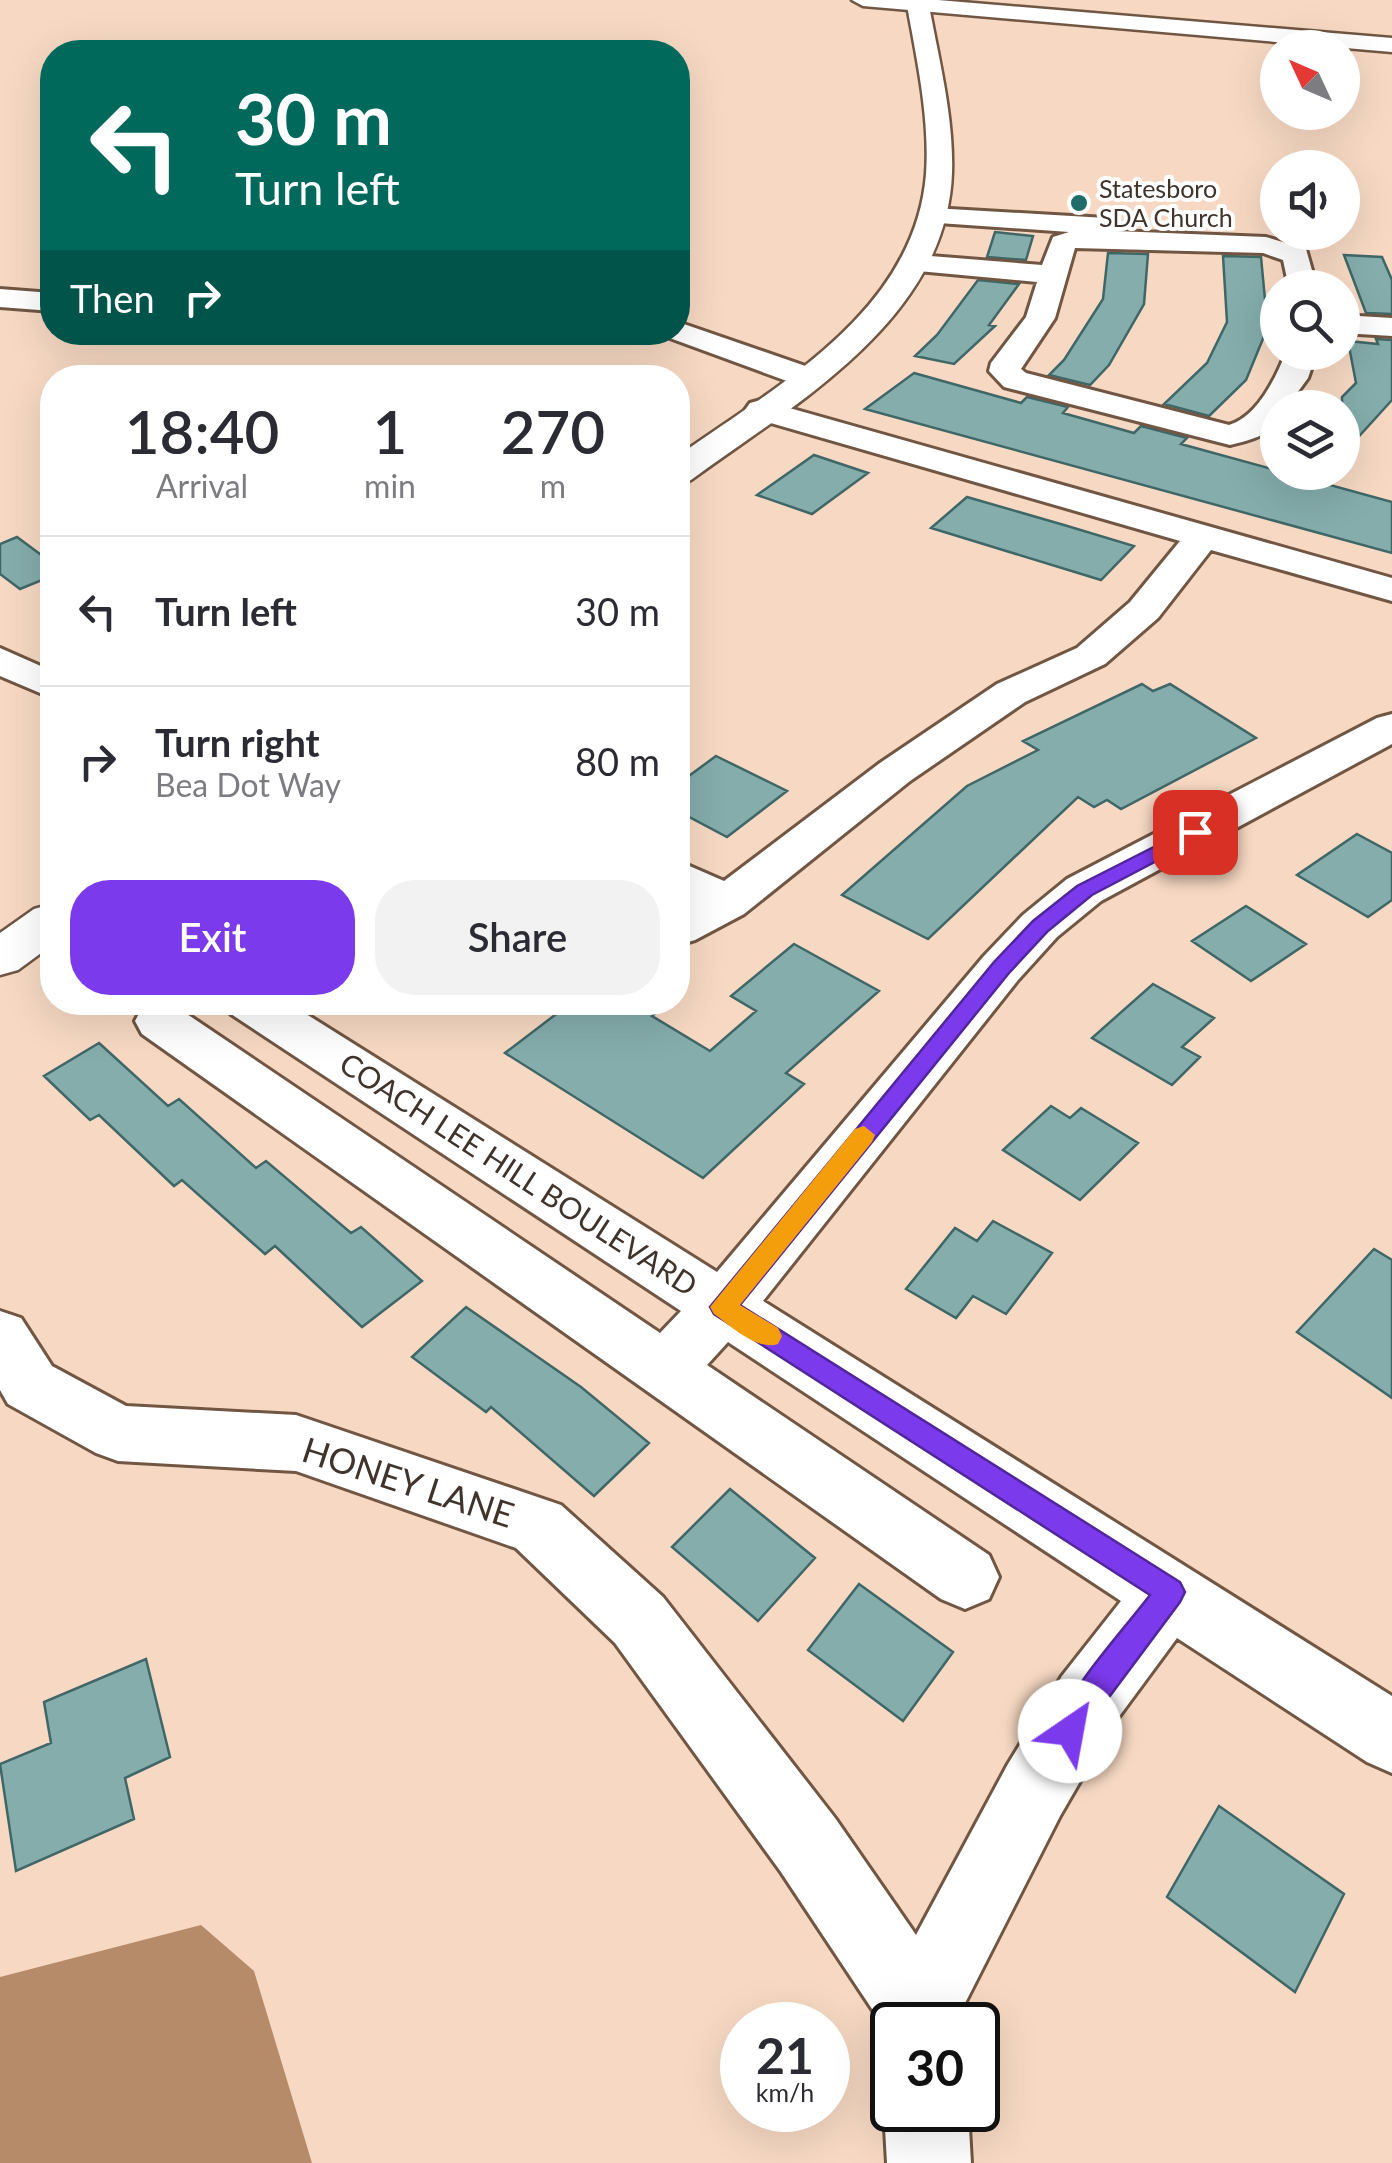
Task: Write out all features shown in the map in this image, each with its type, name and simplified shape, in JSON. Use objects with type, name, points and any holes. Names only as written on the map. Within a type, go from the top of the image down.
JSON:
[{"type":"main road","points":[[835,0],[920,16],[1018,7],[1392,31]]},
{"type":"main road","points":[[862,0],[920,16]]},
{"type":"main road","points":[[1018,7],[1392,45]]},
{"type":"main road","points":[[690,463],[806,377],[876,318],[920,258],[940,177],[920,16]]},
{"type":"main road","points":[[0,958],[40,930]]},
{"type":"street","points":[[933,216],[1137,227]]},
{"type":"street","points":[[1295,370],[1254,428],[1230,436],[1015,380],[1005,372],[1006,363],[1040,318],[1064,244],[1078,238],[1266,245],[1296,255],[1299,270]]},
{"type":"street","points":[[920,258],[1056,270]]},
{"type":"street","points":[[0,298],[40,301]]},
{"type":"street","points":[[1360,325],[1392,327]]},
{"type":"street","points":[[690,334],[806,377]]},
{"type":"street","points":[[760,410],[1392,590]]},
{"type":"street","points":[[690,923],[726,904],[895,772],[1011,692],[1091,656],[1144,610],[1203,536]]},
{"type":"street","points":[[0,660],[40,680]]},
{"type":"street","points":[[663,1371],[723,1307],[1001,968],[1040,926],[1084,890],[1392,727]]},
{"type":"street","points":[[690,883],[726,904]]},
{"type":"street","name":"COACH LEE HILL BOULEVARD","points":[[269,1015],[1170,1592],[1387,1723]]},
{"type":"street","points":[[160,1020],[965,1577]]},
{"type":"street","name":"HONEY LANE","points":[[0,1336],[30,1385],[118,1433],[296,1443],[538,1526],[640,1620],[707,1715],[808,1845],[911,2002]]},
{"type":"street","points":[[928,2002],[1034,1790],[1087,1701],[1170,1592]]},
{"type":"street","points":[[927,2132],[929,2163]]},
{"type":"shaded area","points":[[201,1925],[254,1971],[312,2163],[0,2163],[0,1977]]},
{"type":"building","points":[[995,232],[1033,236],[1026,260],[987,257]]},
{"type":"building","points":[[1108,253],[1148,254],[1144,304],[1109,365],[1090,385],[1049,375],[1064,360],[1103,299]]},
{"type":"building","points":[[1344,255],[1382,257],[1392,280],[1392,314],[1366,313],[1360,297],[1360,270],[1350,270]]},
{"type":"building","points":[[1223,256],[1261,257],[1260,346],[1246,380],[1209,416],[1164,404],[1207,363],[1227,322]]},
{"type":"building","points":[[978,280],[1019,284],[989,325],[995,326],[954,364],[915,356],[937,335]]},
{"type":"building","points":[[1376,339],[1392,340],[1392,400],[1360,435],[1360,390],[1349,390],[1356,383],[1354,370],[1360,370],[1360,342],[1378,344]]},
{"type":"building","points":[[914,373],[1021,403],[1027,397],[1068,407],[1063,413],[1134,433],[1141,426],[1187,438],[1181,444],[1260,466],[1260,490],[1348,490],[1392,502],[1392,553],[865,409]]},
{"type":"building","points":[[814,455],[868,473],[812,514],[757,495]]},
{"type":"building","points":[[967,497],[1134,546],[1101,580],[931,528]]},
{"type":"building","points":[[17,537],[40,554],[40,581],[20,589],[0,574],[0,544]]},
{"type":"building","points":[[1142,684],[1153,691],[1170,684],[1256,738],[1121,809],[1107,800],[1094,807],[1078,797],[928,939],[842,895],[967,786],[1038,750],[1023,741]]},
{"type":"building","points":[[716,756],[787,791],[727,837],[690,817],[690,775]]},
{"type":"building","points":[[1357,834],[1392,853],[1392,900],[1368,917],[1297,875]]},
{"type":"building","points":[[1246,906],[1306,944],[1251,981],[1192,941]]},
{"type":"building","points":[[794,944],[879,991],[786,1073],[804,1084],[703,1178],[505,1053],[555,1015],[653,1015],[710,1051],[756,1011],[731,996]]},
{"type":"building","points":[[1153,984],[1214,1018],[1182,1047],[1200,1057],[1172,1085],[1092,1038]]},
{"type":"building","points":[[99,1043],[168,1106],[179,1099],[256,1168],[266,1161],[351,1233],[361,1227],[422,1281],[362,1327],[275,1246],[265,1254],[182,1180],[174,1186],[99,1115],[90,1120],[44,1076]]},
{"type":"building","points":[[1051,1106],[1070,1118],[1081,1108],[1138,1143],[1080,1200],[1003,1150]]},
{"type":"building","points":[[993,1221],[1052,1253],[1006,1314],[973,1296],[956,1318],[906,1289],[955,1228],[977,1241]]},
{"type":"building","points":[[1374,1249],[1392,1260],[1392,1398],[1297,1332]]},
{"type":"building","points":[[466,1307],[581,1387],[649,1443],[594,1496],[491,1407],[486,1412],[412,1357]]},
{"type":"building","points":[[730,1489],[815,1558],[758,1621],[672,1547]]},
{"type":"building","points":[[859,1584],[953,1652],[903,1721],[808,1650]]},
{"type":"building","points":[[146,1659],[170,1757],[125,1778],[134,1819],[16,1871],[0,1764],[51,1743],[44,1702]]},
{"type":"building","points":[[1219,1806],[1344,1894],[1295,1992],[1167,1897]]},
{"type":"slow traffic","points":[[769,1336],[723,1307],[864,1135]]},
{"type":"place","name":"Statesboro SDA Church","points":[[1079,203]]},
{"type":"route","points":[[1070,1731],[1087,1701],[1170,1592],[723,1307],[1001,968],[1040,926],[1084,890],[1195,832]]}]
